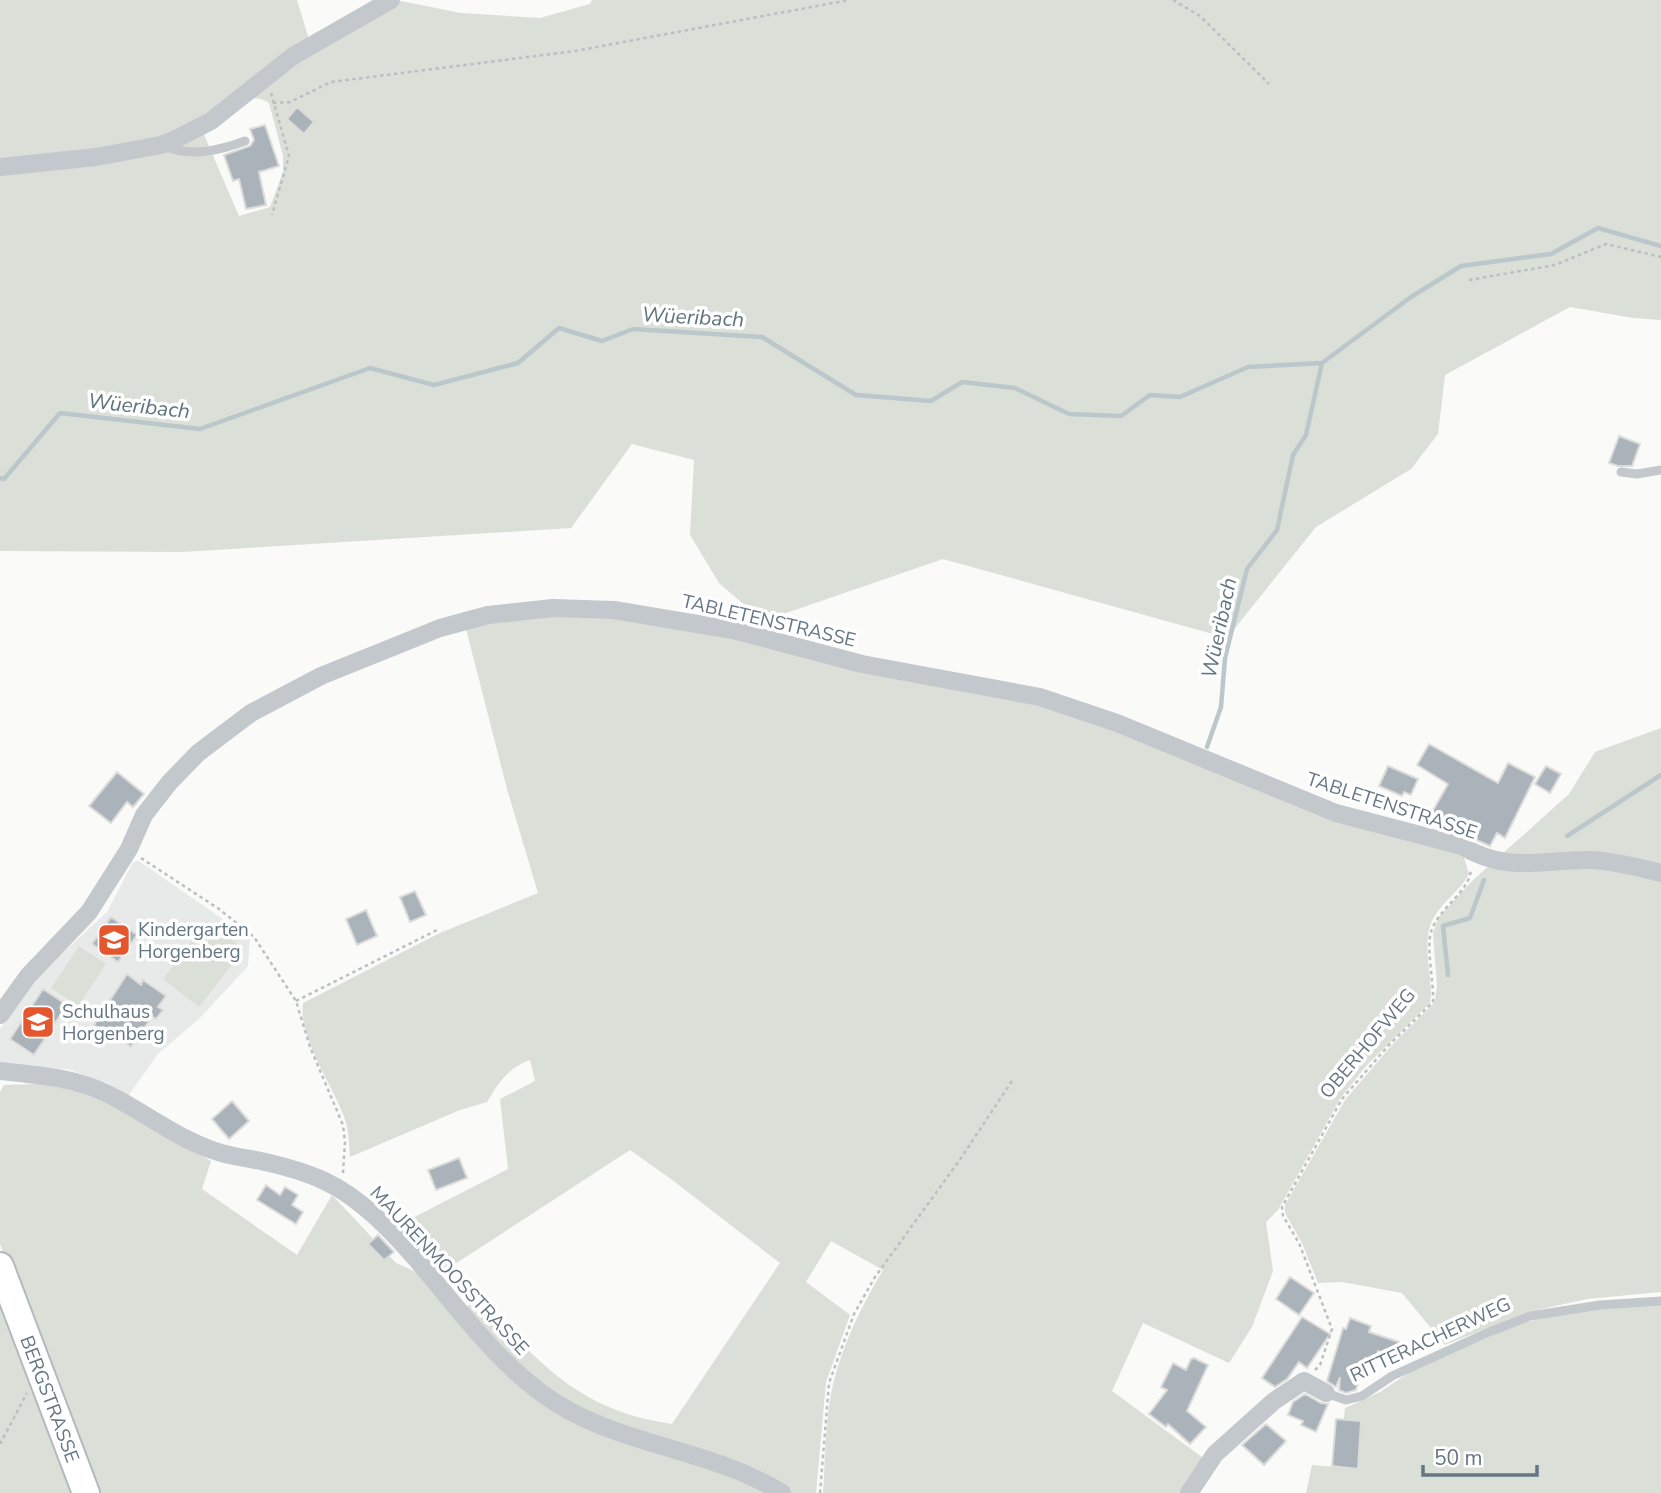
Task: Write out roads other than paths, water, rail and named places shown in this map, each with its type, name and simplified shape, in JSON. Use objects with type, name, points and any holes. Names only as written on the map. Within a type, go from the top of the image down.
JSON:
[{"type":"street","points":[[0,166],[96,157],[161,145],[211,121],[293,56],[391,0]]},
{"type":"street","name":"TABLETENSTRASSE","points":[[0,1015],[28,975],[89,912],[129,849],[144,815],[169,783],[198,753],[251,713],[321,676],[440,628],[488,615],[553,608],[614,610],[733,630],[862,664],[1040,697],[1117,723],[1336,813],[1462,846],[1501,863],[1520,865],[1592,860],[1661,873]]},
{"type":"street","name":"MAURENMOOSSTRASSE","points":[[0,1071],[74,1080],[108,1094],[162,1126],[215,1151],[276,1165],[338,1186],[378,1219],[508,1364],[540,1392],[582,1418],[618,1433],[710,1460],[782,1493]]},
{"type":"street","name":"BERGSTRASSE","points":[[0,1266],[86,1493]]},
{"type":"street","name":"RITTERACHERWEG","points":[[1189,1493],[1215,1454],[1274,1401],[1304,1381],[1326,1393]]},
{"type":"lane","points":[[161,145],[201,152],[218,151],[245,141]]},
{"type":"lane","points":[[1621,472],[1637,474],[1661,470]]},
{"type":"lane","name":"RITTERACHERWEG","points":[[1326,1393],[1346,1400],[1362,1396],[1404,1371],[1489,1332],[1530,1317],[1600,1305],[1661,1301]]},
{"type":"waterway","name":"Wüeribach","points":[[0,478],[4,479],[60,413],[200,429],[370,368],[434,385],[518,363],[559,328],[602,341],[633,329],[762,337],[856,395],[931,401],[962,382],[1015,388],[1069,414],[1121,416],[1150,395],[1180,397],[1248,367],[1322,363],[1411,297],[1461,266],[1551,254],[1598,228],[1661,246]]},
{"type":"waterway","name":"Wüeribach","points":[[1207,747],[1221,707],[1225,658],[1247,569],[1277,530],[1293,455],[1306,435],[1322,363]]},
{"type":"waterway","points":[[1567,836],[1661,775]]},
{"type":"waterway","points":[[1448,975],[1443,926],[1470,918],[1484,880]]},
{"type":"place","name":"Kindergarten Horgenberg","points":[[114,940]]},
{"type":"place","name":"Schulhaus Horgenberg","points":[[38,1022]]}]
